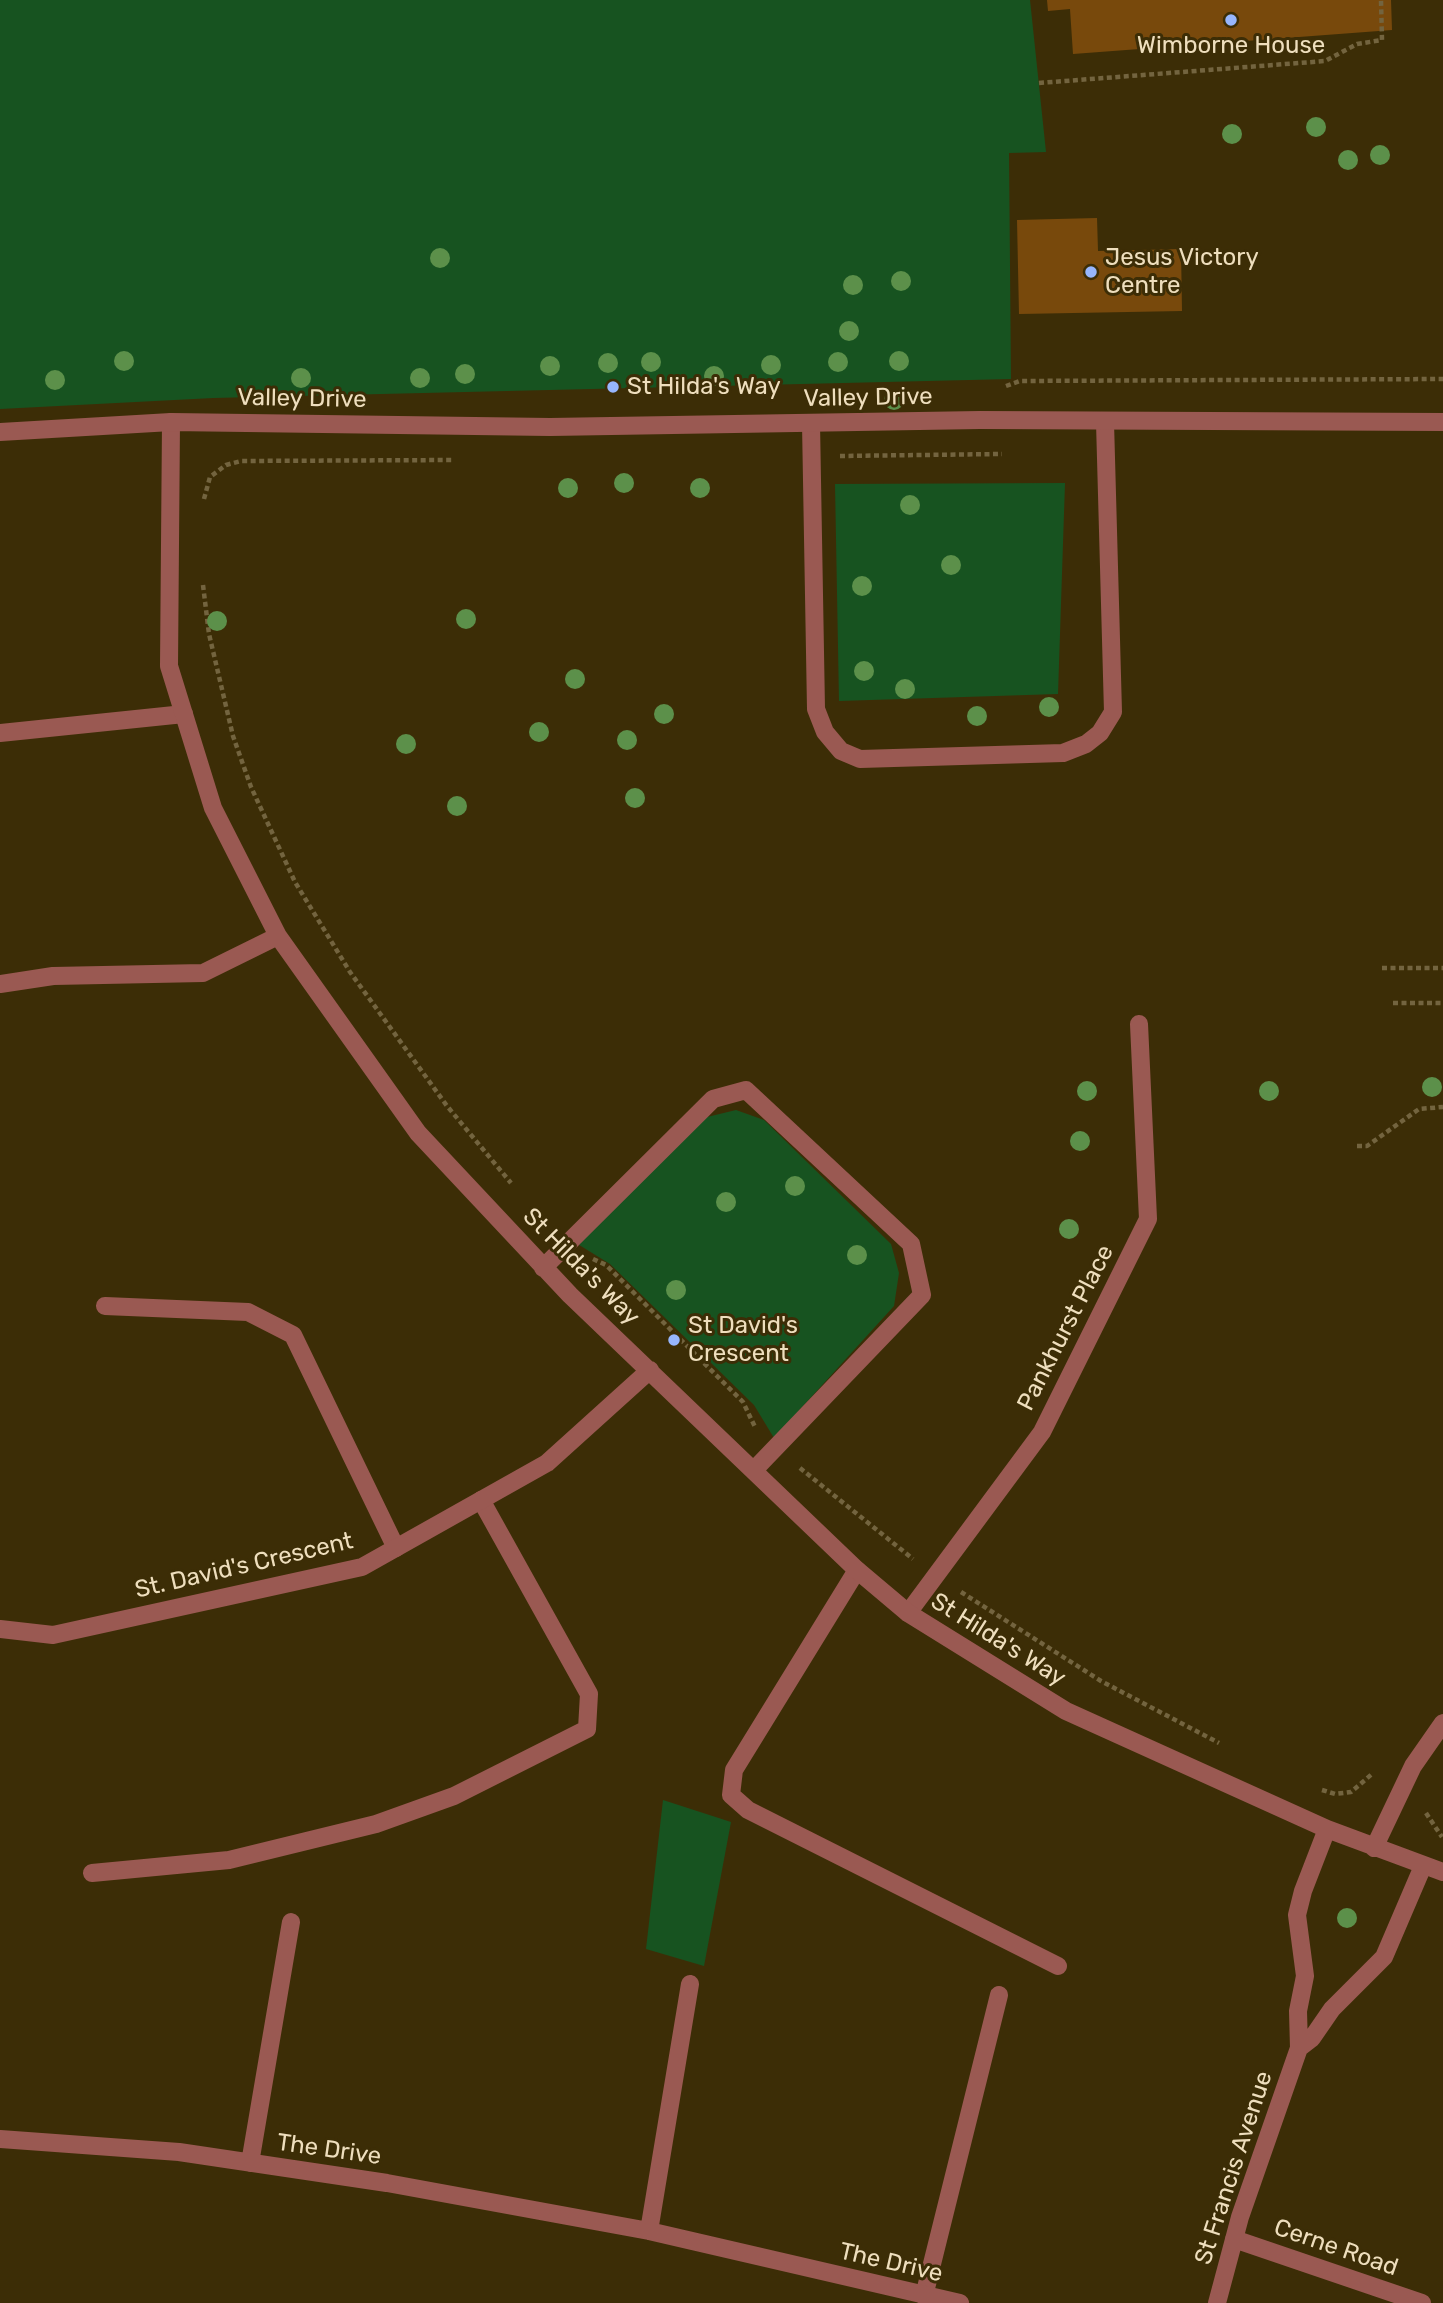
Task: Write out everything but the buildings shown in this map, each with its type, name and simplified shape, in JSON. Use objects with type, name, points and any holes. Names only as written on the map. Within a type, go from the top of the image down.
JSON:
[{"type":"street","name":"Valley Drive","points":[[0,432],[171,422],[550,427],[980,420],[1443,422]]},
{"type":"street","name":"St Hilda's Way","points":[[171,422],[169,666],[213,808],[278,936],[418,1133],[543,1268],[857,1570],[908,1613],[1066,1711],[1327,1829],[1443,1872]]},
{"type":"street","points":[[811,423],[816,709],[825,732],[841,751],[860,759],[1063,753],[1086,744],[1100,733],[1113,712],[1105,422]]},
{"type":"street","points":[[0,733],[184,714]]},
{"type":"street","points":[[0,984],[53,976],[203,973],[278,936]]},
{"type":"street","name":"Pankhurst Place","points":[[908,1613],[1042,1432],[1149,1219],[1139,1024]]},
{"type":"street","points":[[543,1268],[713,1099],[746,1090],[911,1244],[922,1295],[754,1470]]},
{"type":"street","points":[[105,1306],[248,1312],[293,1335],[396,1548]]},
{"type":"street","name":"St. David's Crescent","points":[[0,1629],[53,1634],[362,1567],[547,1463],[650,1370]]},
{"type":"street","points":[[92,1873],[229,1860],[376,1824],[454,1796],[587,1729],[589,1694],[481,1500]]},
{"type":"street","points":[[857,1570],[734,1770],[731,1795],[748,1810],[1058,1966]]},
{"type":"street","points":[[1374,1848],[1413,1766],[1443,1723]]},
{"type":"street","name":"St Francis Avenue","points":[[1217,2303],[1234,2239],[1299,2048],[1298,2011],[1305,1976],[1297,1916],[1327,1829]]},
{"type":"street","name":"St Francis Avenue","points":[[1299,2048],[1312,2038],[1332,2009],[1384,1957],[1423,1866]]},
{"type":"street","points":[[250,2163],[291,1922]]},
{"type":"street","points":[[649,2231],[691,1984]]},
{"type":"street","points":[[923,2296],[999,1995]]},
{"type":"street","name":"The Drive","points":[[0,2139],[179,2152],[387,2183],[649,2231],[960,2303]]},
{"type":"street","name":"Cerne Road","points":[[1234,2239],[1422,2303]]},
{"type":"path","points":[[1039,83],[1325,61],[1357,44],[1382,40],[1381,0]]},
{"type":"path","points":[[980,420],[981,387],[1009,386],[1018,381],[1443,379]]},
{"type":"path","points":[[811,457],[1012,454]]},
{"type":"path","points":[[204,504],[205,486],[210,477],[226,465],[241,461],[464,459]]},
{"type":"path","points":[[202,580],[209,634],[233,736],[261,809],[295,882],[358,983],[447,1106],[515,1188]]},
{"type":"path","points":[[1382,968],[1443,968]]},
{"type":"path","points":[[1393,1003],[1443,1003]]},
{"type":"path","points":[[1357,1146],[1367,1146],[1419,1109],[1443,1107]]},
{"type":"path","points":[[566,1245],[574,1253],[606,1265],[743,1402],[758,1432],[903,1553],[1101,1681],[1226,1746]]},
{"type":"path","points":[[1313,1786],[1335,1794],[1351,1793],[1379,1766]]},
{"type":"green space","points":[[0,0],[1030,0],[1046,152],[1009,153],[1011,379],[213,398],[0,409]]},
{"type":"green space","points":[[1065,483],[1058,694],[839,701],[835,484]]},
{"type":"green space","points":[[736,1110],[764,1120],[891,1244],[899,1273],[894,1306],[774,1438],[754,1405],[610,1264],[576,1243],[703,1118]]},
{"type":"green space","points":[[663,1800],[731,1822],[704,1966],[646,1949]]},
{"type":"place","name":"Wimborne House","points":[[1231,20]]},
{"type":"place","name":"Jesus Victory Centre","points":[[1091,272]]},
{"type":"place","name":"St Hilda's Way","points":[[613,387]]},
{"type":"place","name":"St David's Crescent","points":[[674,1340]]}]
